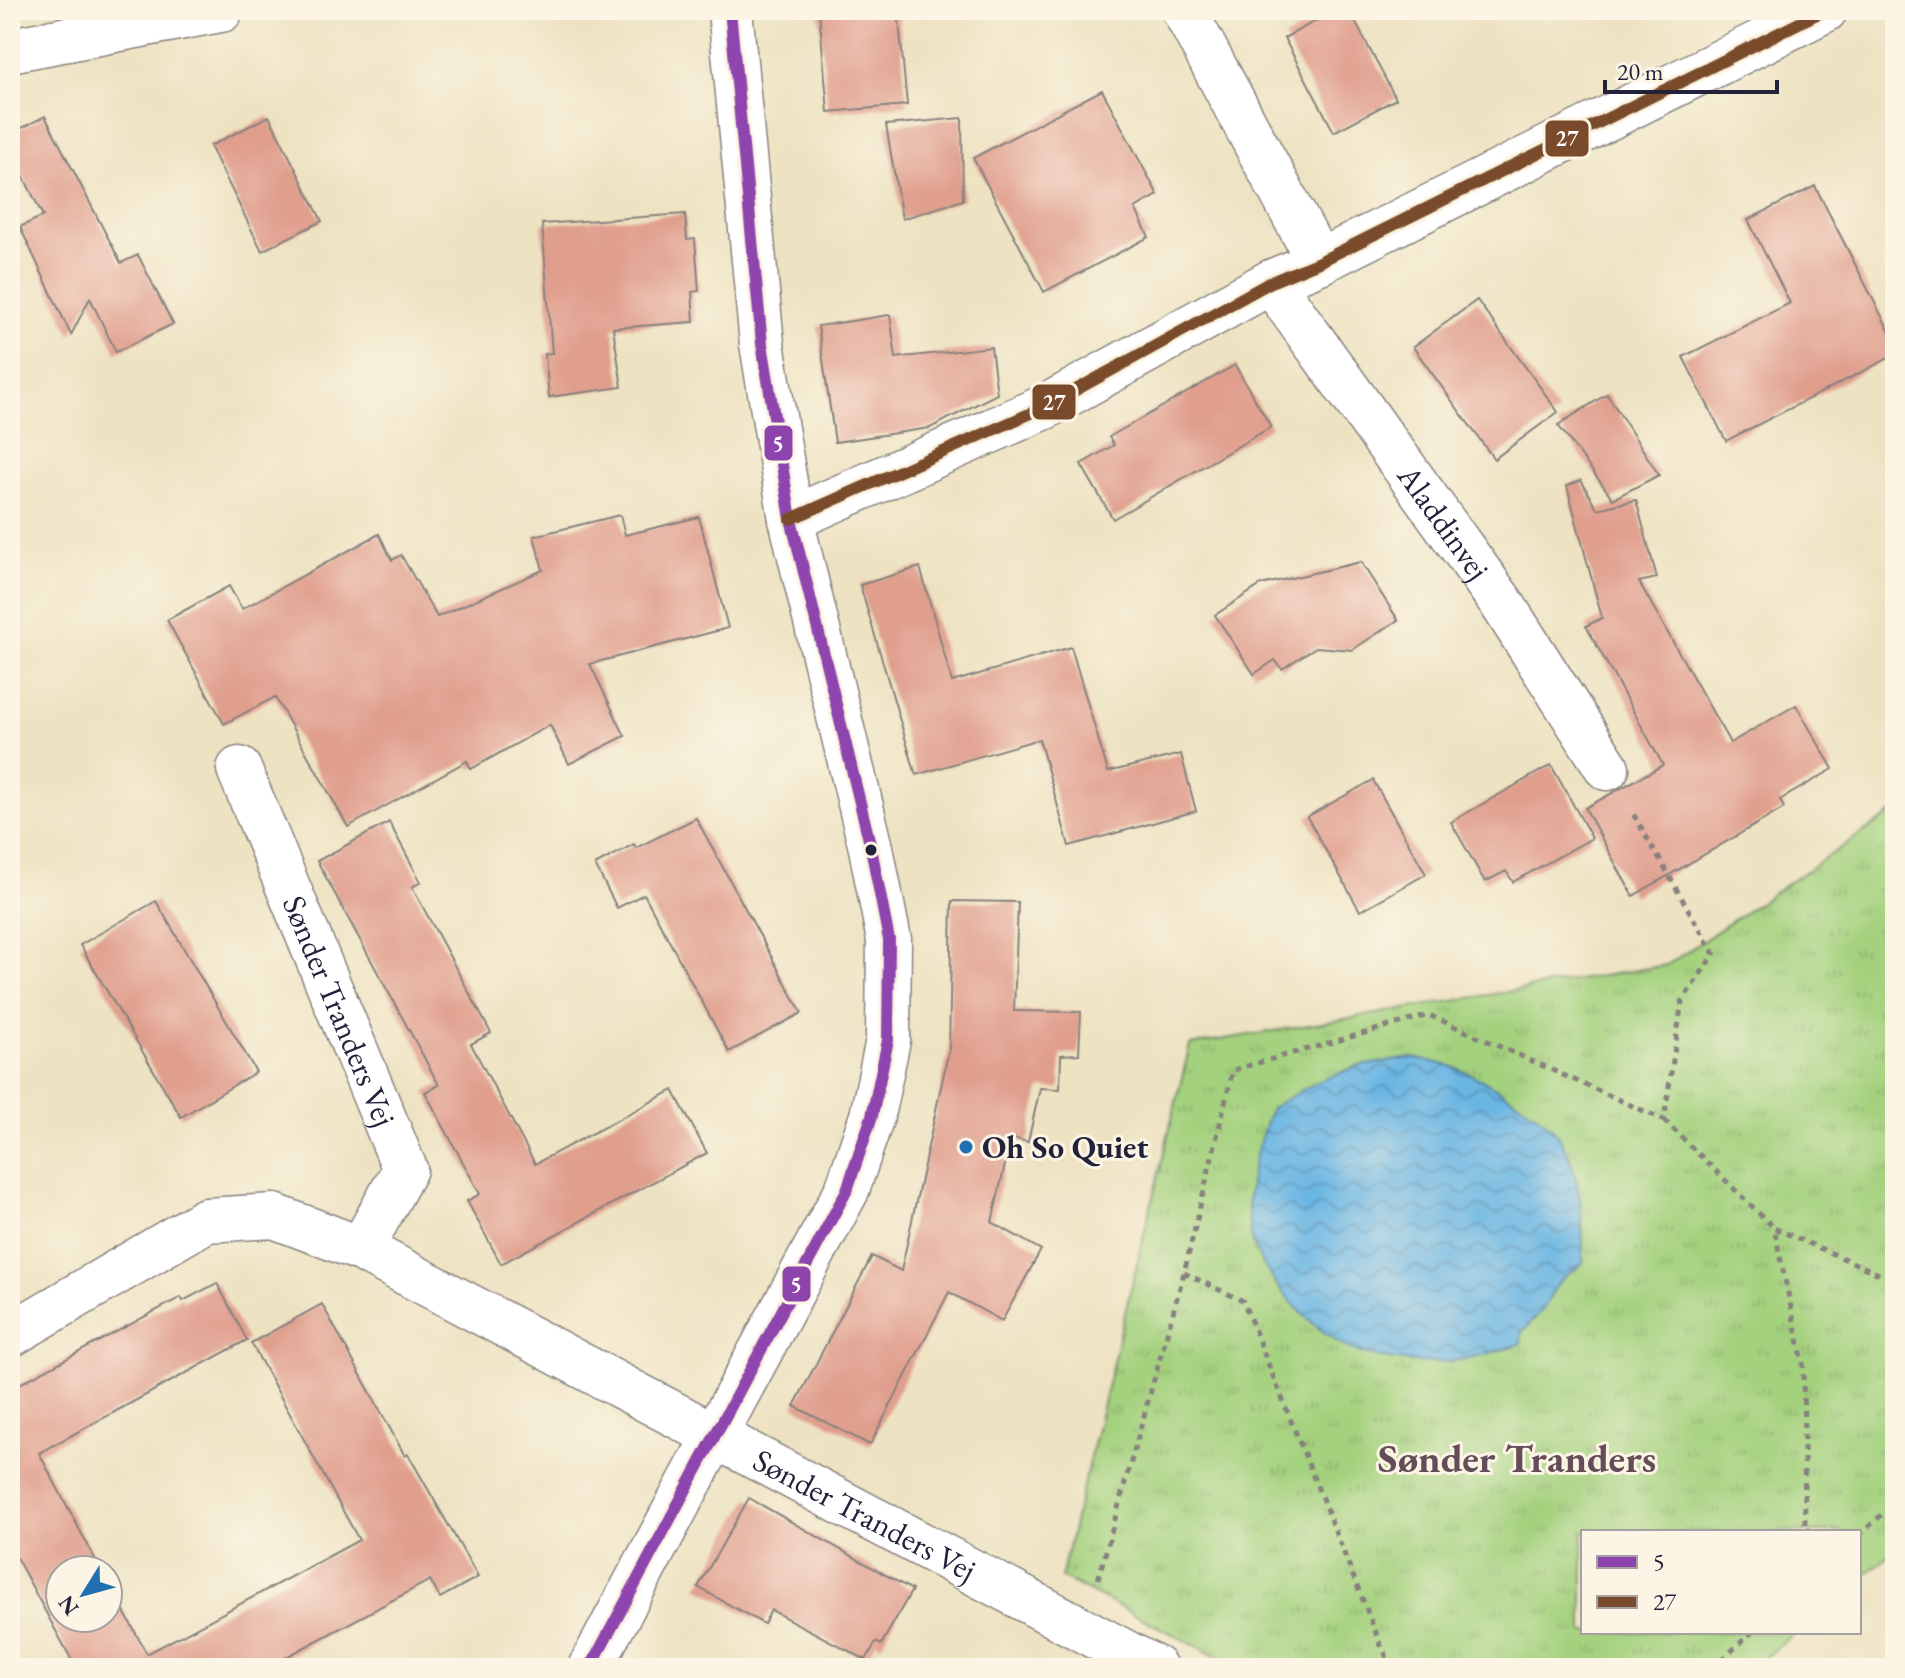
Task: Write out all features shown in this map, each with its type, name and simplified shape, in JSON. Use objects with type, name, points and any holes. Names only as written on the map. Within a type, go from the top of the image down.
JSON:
[{"type":"street","points":[[10,50],[221,10]]},
{"type":"street","points":[[590,1668],[847,1190],[872,1116],[888,1040],[889,940],[871,848],[791,519],[762,344],[730,10]]},
{"type":"street","points":[[1184,10],[1319,262]]},
{"type":"street","points":[[791,519],[1045,407],[1271,282],[1319,262],[1825,10]]},
{"type":"street","name":"Aladdinvej","points":[[1271,282],[1501,602],[1607,768]]},
{"type":"street","name":"Sønder Tranders Vej","points":[[239,769],[405,1169],[361,1249]]},
{"type":"street","name":"Sønder Tranders Vej","points":[[10,1335],[206,1220],[274,1216],[361,1249],[1155,1668]]},
{"type":"path","points":[[1607,768],[1714,954],[1682,1001],[1664,1120]]},
{"type":"path","points":[[1084,1630],[1184,1273],[1233,1070],[1429,1015],[1664,1120],[1774,1228],[1895,1281]]},
{"type":"path","points":[[1774,1228],[1803,1363],[1805,1528],[1808,1530]]},
{"type":"path","points":[[1184,1273],[1243,1301],[1382,1648],[1393,1668]]},
{"type":"path","points":[[1861,1533],[1895,1503]]},
{"type":"path","points":[[1713,1668],[1750,1634]]},
{"type":"green space","points":[[1895,811],[1895,1551],[1861,1578],[1861,1530],[1581,1530],[1581,1634],[1794,1634],[1753,1668],[1239,1668],[1061,1577],[1190,1045],[1667,965]]},
{"type":"water","points":[[1411,1058],[1459,1069],[1496,1088],[1549,1125],[1565,1147],[1571,1162],[1579,1195],[1583,1263],[1559,1281],[1544,1308],[1522,1332],[1521,1344],[1443,1362],[1404,1361],[1364,1354],[1348,1348],[1313,1324],[1281,1291],[1258,1255],[1249,1222],[1249,1189],[1255,1156],[1271,1108],[1317,1082],[1358,1066]]},
{"type":"building","points":[[819,10],[898,10],[907,105],[828,112]]},
{"type":"building","points":[[1336,10],[1349,10],[1396,99],[1334,132],[1284,38]]},
{"type":"building","points":[[1102,90],[1158,195],[1135,208],[1149,237],[1044,292],[973,158]]},
{"type":"building","points":[[45,116],[121,263],[138,255],[173,324],[116,352],[90,298],[71,335],[20,227],[43,216],[10,149],[10,134]]},
{"type":"building","points":[[269,116],[322,221],[262,251],[210,146]]},
{"type":"building","points":[[962,118],[963,200],[902,219],[886,125]]},
{"type":"building","points":[[1815,186],[1895,342],[1895,355],[1726,441],[1683,357],[1790,303],[1748,220]]},
{"type":"building","points":[[685,214],[687,240],[695,239],[699,291],[692,292],[694,322],[613,328],[622,387],[549,397],[545,354],[552,353],[542,224]]},
{"type":"building","points":[[1477,300],[1558,412],[1494,459],[1413,347]]},
{"type":"building","points":[[890,315],[896,358],[991,347],[997,394],[930,428],[835,442],[818,326]]},
{"type":"building","points":[[1235,365],[1271,427],[1113,519],[1081,464],[1114,445],[1109,437]]},
{"type":"building","points":[[1607,394],[1659,475],[1613,499],[1558,425]]},
{"type":"building","points":[[1581,480],[1597,509],[1636,500],[1657,578],[1639,582],[1730,743],[1796,705],[1833,769],[1780,800],[1784,808],[1633,896],[1585,808],[1663,765],[1586,626],[1602,618],[1567,486]]},
{"type":"building","points":[[620,515],[625,535],[699,517],[728,628],[590,664],[625,736],[569,764],[550,725],[471,769],[467,761],[348,827],[275,697],[224,724],[167,620],[229,586],[242,609],[379,534],[392,560],[401,555],[437,617],[543,570],[534,536]]},
{"type":"building","points":[[1361,562],[1398,620],[1352,650],[1316,647],[1282,669],[1275,660],[1254,674],[1215,615],[1261,585]]},
{"type":"building","points":[[920,567],[952,682],[1071,647],[1108,772],[1181,754],[1196,811],[1069,846],[1039,739],[916,775],[860,585]]},
{"type":"building","points":[[1551,765],[1592,838],[1513,882],[1506,871],[1485,882],[1451,822]]},
{"type":"building","points":[[1373,780],[1426,874],[1360,911],[1307,817]]},
{"type":"building","points":[[696,818],[802,1013],[729,1052],[644,894],[617,908],[595,865],[634,844],[636,848]]},
{"type":"building","points":[[389,822],[421,882],[412,887],[491,1033],[471,1044],[535,1164],[673,1090],[707,1153],[501,1264],[467,1201],[480,1194],[425,1092],[439,1085],[317,861]]},
{"type":"building","points":[[156,901],[256,1072],[181,1117],[80,945]]},
{"type":"building","points":[[952,901],[1018,902],[1014,1011],[1081,1012],[1079,1054],[1061,1055],[1060,1089],[1040,1088],[1028,1142],[1011,1138],[992,1222],[1041,1250],[1002,1321],[949,1292],[870,1445],[794,1406],[872,1256],[901,1271],[949,1050]]},
{"type":"building","points":[[217,1283],[247,1340],[39,1453],[93,1554],[44,1554],[44,1609],[10,1546],[10,1389],[181,1297],[183,1301]]},
{"type":"building","points":[[322,1304],[405,1456],[408,1454],[478,1577],[440,1598],[430,1580],[266,1668],[76,1668],[58,1634],[124,1634],[124,1612],[147,1654],[359,1540],[251,1343]]},
{"type":"building","points":[[749,1498],[912,1590],[881,1645],[876,1642],[866,1660],[771,1610],[764,1624],[698,1587]]},
{"type":"transit line","name":"5","points":[[590,1668],[847,1190],[872,1116],[888,1040],[889,940],[871,848],[791,519],[762,344],[730,10]]},
{"type":"transit line","name":"27","points":[[791,519],[1045,407],[1271,282],[1319,262],[1825,10]]},
{"type":"place","name":"Oh So Quiet","points":[[966,1147]]},
{"type":"district","name":"Sønder Tranders","points":[[1517,1458]]}]
